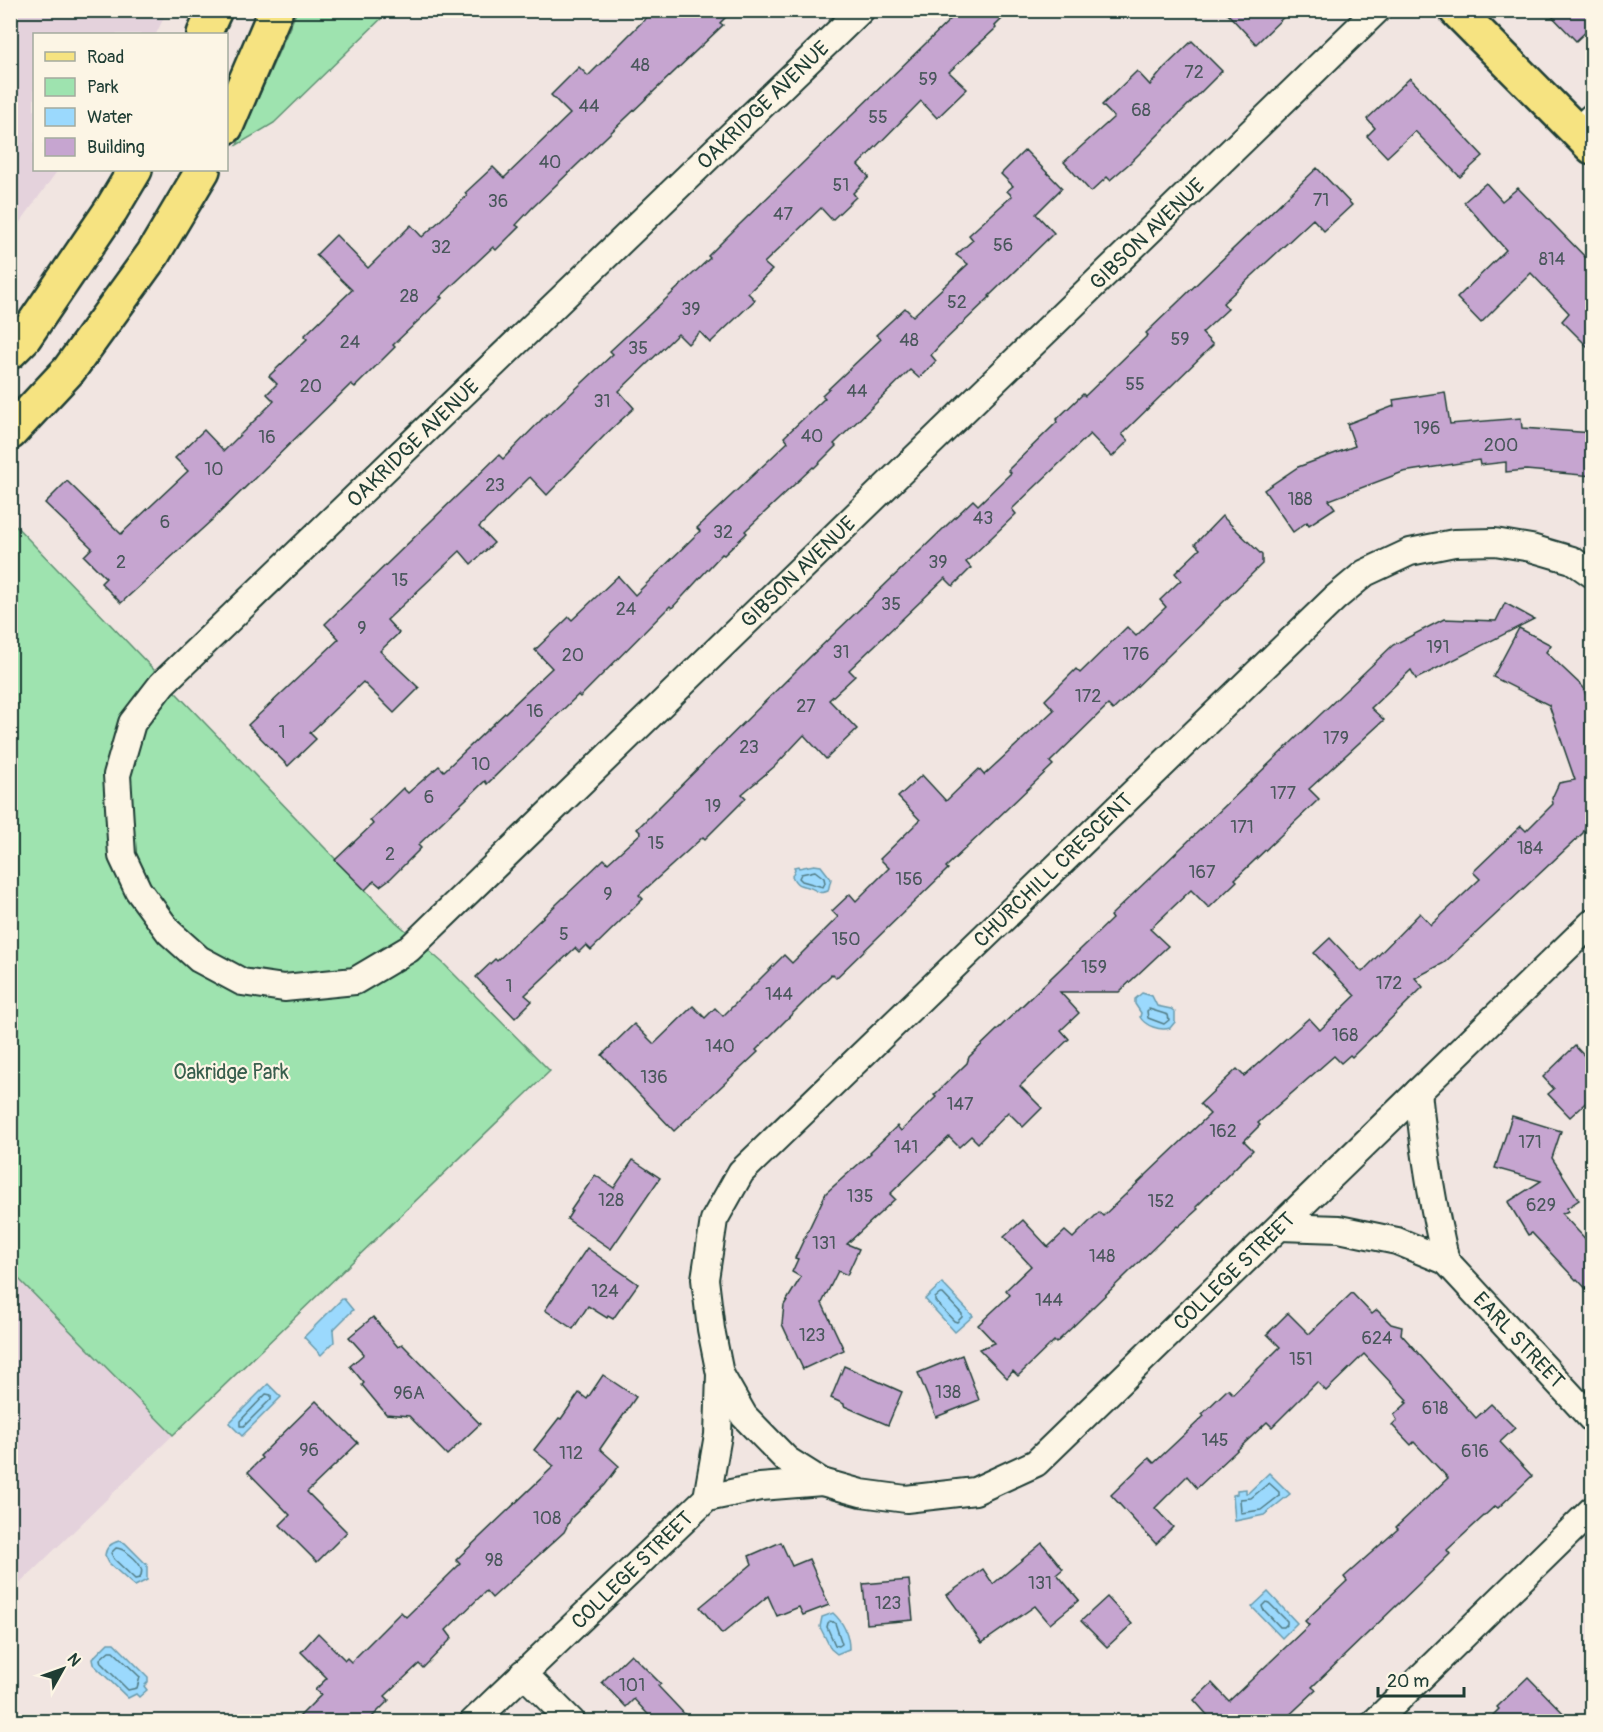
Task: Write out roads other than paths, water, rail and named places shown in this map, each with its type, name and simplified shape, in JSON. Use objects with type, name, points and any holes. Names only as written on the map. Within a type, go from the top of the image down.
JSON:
[{"type":"main road","points":[[204,33],[215,10]]},
{"type":"main road","points":[[228,122],[276,10]]},
{"type":"main road","points":[[1456,10],[1587,132]]},
{"type":"main road","points":[[10,352],[24,338],[111,210],[134,171]]},
{"type":"main road","points":[[10,433],[76,360],[153,254],[202,171]]},
{"type":"street","name":"OAKRIDGE AVENUE","points":[[169,932],[138,890],[122,856],[117,775],[132,723],[162,684],[861,10]]},
{"type":"street","name":"GIBSON AVENUE","points":[[169,932],[198,959],[242,982],[284,988],[355,981],[409,949],[1377,10]]},
{"type":"street","name":"CHURCHILL CRESCENT","points":[[707,1498],[718,1436],[720,1374],[711,1329],[705,1279],[714,1221],[741,1172],[1335,598],[1365,573],[1410,552],[1454,543],[1496,542],[1582,559],[1593,574]]},
{"type":"street","name":"COLLEGE STREET","points":[[767,1442],[787,1460],[822,1482],[861,1493],[906,1499],[975,1491],[1036,1463],[1593,923]]},
{"type":"street","name":"EARL STREET","points":[[1418,1092],[1423,1148],[1434,1212],[1446,1261]]},
{"type":"street","name":"EARL STREET","points":[[1280,1227],[1339,1229],[1397,1241],[1446,1261],[1593,1419]]},
{"type":"street","name":"CHURCHILL CRESCENT","points":[[720,1374],[744,1416],[767,1442]]},
{"type":"street","name":"COLLEGE STREET","points":[[473,1722],[707,1498],[760,1487],[822,1482]]},
{"type":"street","points":[[1375,1722],[1593,1510]]},
{"type":"street","points":[[523,1674],[572,1722]]},
{"type":"water","points":[[821,866],[831,879],[828,891],[818,892],[798,884],[793,879],[794,867]]},
{"type":"water","points":[[1142,993],[1152,996],[1157,1006],[1175,1012],[1175,1022],[1170,1028],[1153,1027],[1142,1020],[1135,999]]},
{"type":"water","points":[[942,1283],[973,1316],[955,1332],[925,1299]]},
{"type":"water","points":[[342,1299],[353,1310],[333,1330],[334,1342],[321,1355],[304,1337]]},
{"type":"water","points":[[268,1384],[281,1397],[242,1436],[229,1423]]},
{"type":"water","points":[[1269,1473],[1290,1494],[1264,1515],[1235,1521],[1233,1495],[1237,1494],[1237,1490],[1246,1489],[1248,1493]]},
{"type":"water","points":[[119,1541],[125,1543],[147,1565],[147,1580],[135,1586],[109,1563],[105,1555],[106,1550],[111,1544]]},
{"type":"water","points":[[1268,1592],[1297,1623],[1282,1638],[1252,1607]]},
{"type":"water","points":[[833,1613],[845,1629],[849,1644],[849,1649],[837,1654],[831,1649],[820,1627],[822,1617]]},
{"type":"water","points":[[108,1643],[114,1643],[148,1677],[148,1682],[144,1686],[147,1690],[139,1697],[136,1694],[128,1698],[93,1664],[92,1659]]},
{"type":"park label","name":"Oakridge Park","points":[[231,1072]]}]
